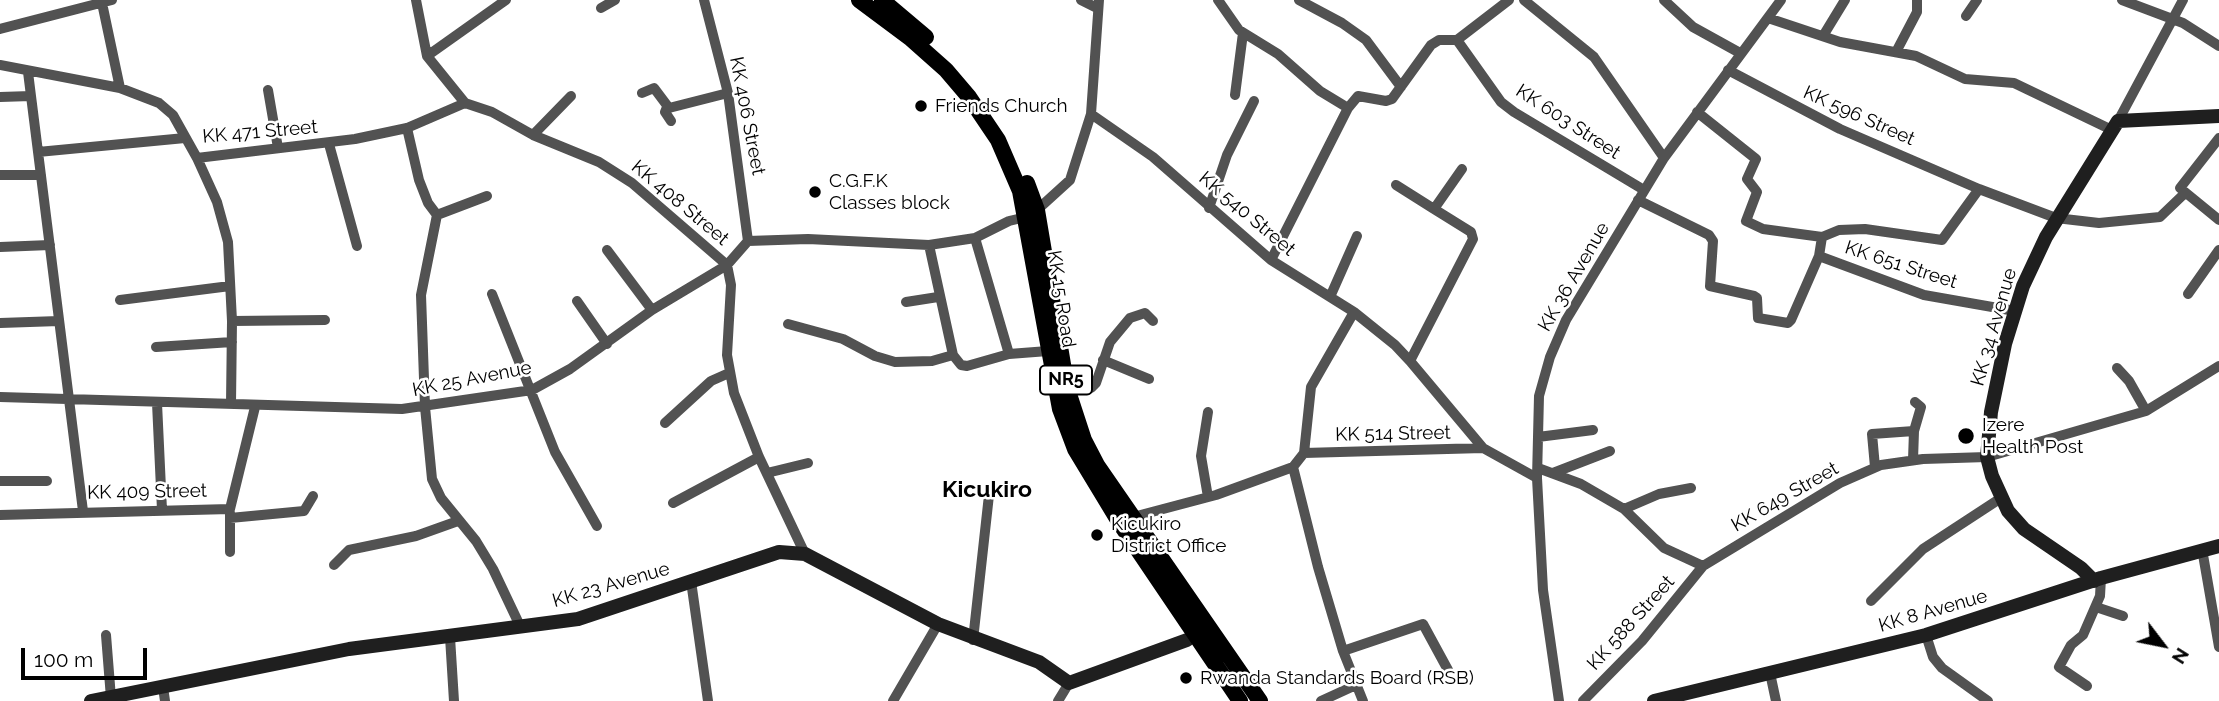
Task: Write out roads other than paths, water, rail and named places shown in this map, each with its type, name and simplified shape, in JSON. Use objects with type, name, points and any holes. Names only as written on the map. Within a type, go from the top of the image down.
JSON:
[{"type":"highway","name":"KK 15 Road","points":[[859,0],[924,48],[969,97],[998,140],[1031,214],[1048,351],[1060,409],[1075,449],[1177,595],[1260,701]]},
{"type":"highway","name":"KK 15 Road","points":[[883,0],[952,63],[984,100],[1021,165],[1067,388],[1087,448],[1133,517],[1240,701]]},
{"type":"highway","points":[[1177,595],[1175,623],[1231,701]]},
{"type":"highway","points":[[1177,595],[1216,624],[1268,701]]},
{"type":"main road","points":[[2115,125],[2219,116]]},
{"type":"main road","name":"KK 34 Avenue","points":[[2097,580],[2024,529],[2001,498],[1987,457],[1993,398],[2015,311],[2034,260],[2056,218],[2115,125]]},
{"type":"main road","name":"KK 8 Avenue","points":[[1654,701],[1926,635],[2097,580],[2219,546]]},
{"type":"main road","name":"KK 23 Avenue","points":[[91,701],[164,694],[349,649],[521,628],[604,612],[779,552],[805,554],[938,624],[1039,662],[1069,684]]},
{"type":"main road","points":[[1069,684],[1187,640]]},
{"type":"street","points":[[416,0],[427,56],[465,103]]},
{"type":"street","points":[[427,56],[506,0]]},
{"type":"street","points":[[601,8],[615,0]]},
{"type":"street","name":"KK 406 Street","points":[[704,0],[728,93],[748,241]]},
{"type":"street","points":[[748,241],[808,239],[929,245],[975,238],[1009,221],[1031,214],[1070,180],[1091,114],[1098,4],[1081,0]]},
{"type":"street","points":[[1217,0],[1243,33],[1278,54],[1320,91],[1348,108]]},
{"type":"street","points":[[1299,0],[1342,23],[1366,40],[1402,87]]},
{"type":"street","points":[[1271,260],[1348,108],[1362,94],[1387,101],[1392,99],[1431,45],[1439,40],[1457,40],[1509,0]]},
{"type":"street","points":[[1524,0],[1594,57],[1664,158]]},
{"type":"street","points":[[1664,0],[1693,27],[1740,53]]},
{"type":"street","name":"KK 36 Avenue","points":[[1559,701],[1543,590],[1537,473],[1539,397],[1550,357],[1566,320],[1664,158],[1781,0]]},
{"type":"street","points":[[1824,37],[1845,0]]},
{"type":"street","points":[[1896,52],[1917,12],[1917,0]]},
{"type":"street","points":[[1966,16],[1977,0]]},
{"type":"street","points":[[2122,0],[2175,19],[2219,46]]},
{"type":"street","points":[[1768,18],[1862,48],[1896,52],[1931,61],[1965,79],[2014,83],[2115,125],[2183,0]]},
{"type":"street","points":[[0,29],[107,2],[120,88]]},
{"type":"street","points":[[1235,95],[1243,33]]},
{"type":"street","name":"KK 603 Street","points":[[1457,40],[1501,102],[1542,132],[1644,190]]},
{"type":"street","name":"KK 471 Street","points":[[0,65],[120,88],[159,103],[173,116],[197,158],[328,144],[407,128],[465,103]]},
{"type":"street","name":"KK 596 Street","points":[[1728,69],[1840,130],[2056,218],[2099,223],[2160,217],[2184,194]]},
{"type":"street","points":[[28,72],[83,511]]},
{"type":"street","points":[[642,93],[654,88],[667,107]]},
{"type":"street","points":[[268,90],[278,148]]},
{"type":"street","points":[[667,107],[728,93]]},
{"type":"street","points":[[0,97],[31,96]]},
{"type":"street","points":[[533,135],[571,96]]},
{"type":"street","points":[[1209,208],[1227,155],[1254,101]]},
{"type":"street","name":"KK 408 Street","points":[[465,103],[510,120],[533,135],[599,162],[632,183],[727,265]]},
{"type":"street","points":[[667,107],[665,112],[671,121]]},
{"type":"street","points":[[1697,112],[1755,159],[1747,179],[1757,192],[1746,221],[1763,229],[1822,237],[1853,229],[1944,239],[1979,188]]},
{"type":"street","name":"KK 540 Street","points":[[1091,114],[1153,158],[1271,260],[1354,312],[1395,345],[1483,448]]},
{"type":"street","points":[[407,128],[419,180],[428,203],[437,215],[421,295],[425,407],[432,479],[441,498],[476,541],[493,569],[521,628]]},
{"type":"street","points":[[38,152],[185,138]]},
{"type":"street","points":[[2219,138],[2180,188],[2184,194],[2219,220]]},
{"type":"street","points":[[328,144],[357,246]]},
{"type":"street","points":[[197,158],[217,202],[228,242],[232,321],[231,404]]},
{"type":"street","points":[[1434,209],[1462,169]]},
{"type":"street","points":[[0,175],[41,175]]},
{"type":"street","points":[[1396,186],[1471,232],[1473,239],[1410,361]]},
{"type":"street","points":[[437,215],[487,196]]},
{"type":"street","points":[[1638,200],[1709,235],[1713,241],[1710,286],[1757,298],[1758,318],[1788,323],[1819,256],[1822,237]]},
{"type":"street","points":[[1330,297],[1357,236]]},
{"type":"street","points":[[975,238],[1009,354]]},
{"type":"street","name":"KK 25 Avenue","points":[[0,397],[255,407],[425,407],[532,390],[570,369],[652,310],[727,265],[748,241]]},
{"type":"street","points":[[0,247],[50,245]]},
{"type":"street","points":[[929,245],[938,297],[953,355],[961,365],[967,366],[1009,354],[1048,351]]},
{"type":"street","points":[[607,250],[652,310]]},
{"type":"street","points":[[2188,294],[2219,250]]},
{"type":"street","name":"KK 651 Street","points":[[1819,256],[1924,295],[2015,311]]},
{"type":"street","points":[[727,265],[731,285],[727,338],[729,373],[759,457],[805,554]]},
{"type":"street","points":[[120,300],[230,286]]},
{"type":"street","points":[[492,294],[555,452],[597,526]]},
{"type":"street","points":[[906,302],[938,297]]},
{"type":"street","points":[[577,301],[607,344]]},
{"type":"street","points":[[1133,517],[1208,497],[1293,467],[1304,453],[1311,387],[1354,312]]},
{"type":"street","points":[[1067,388],[1091,388],[1110,342],[1130,318],[1145,313],[1153,321]]},
{"type":"street","points":[[232,321],[325,320]]},
{"type":"street","points":[[0,323],[59,321]]},
{"type":"street","points":[[788,324],[843,339],[875,356],[895,362],[932,361],[953,355]]},
{"type":"street","points":[[156,347],[232,342]]},
{"type":"street","points":[[1103,360],[1149,379]]},
{"type":"street","name":"KK 649 Street","points":[[1703,566],[1840,483],[1875,467],[1913,460],[1987,457],[2146,411],[2219,366]]},
{"type":"street","points":[[2116,368],[2129,381],[2146,411]]},
{"type":"street","points":[[665,423],[711,382],[729,373]]},
{"type":"street","points":[[1913,460],[1914,431],[1921,407],[1915,402]]},
{"type":"street","points":[[157,403],[162,510]]},
{"type":"street","name":"KK 409 Street","points":[[0,515],[162,510],[230,513],[255,407]]},
{"type":"street","points":[[1208,412],[1201,456],[1208,497]]},
{"type":"street","points":[[1538,438],[1593,430]]},
{"type":"street","points":[[1875,467],[1872,433],[1914,431]]},
{"type":"street","points":[[1483,448],[1537,473],[1553,473],[1610,452]]},
{"type":"street","name":"KK 514 Street","points":[[1304,453],[1483,448]]},
{"type":"street","points":[[673,503],[759,457]]},
{"type":"street","points":[[767,473],[808,463]]},
{"type":"street","points":[[1293,467],[1343,651],[1363,701]]},
{"type":"street","points":[[1553,473],[1581,484],[1624,509],[1664,548],[1703,566]]},
{"type":"street","points":[[0,481],[47,481]]},
{"type":"street","points":[[1624,509],[1658,494],[1691,488]]},
{"type":"street","points":[[973,639],[989,495]]},
{"type":"street","points":[[230,552],[230,513],[304,511],[313,496]]},
{"type":"street","points":[[1871,601],[1923,549],[2001,498]]},
{"type":"street","points":[[334,565],[349,550],[416,536],[458,521]]},
{"type":"street","points":[[2202,549],[2219,647]]},
{"type":"street","name":"KK 588 Street","points":[[1583,701],[1642,641],[1703,566]]},
{"type":"street","points":[[2087,686],[2059,667],[2070,645],[2083,635],[2096,607],[2097,580]]},
{"type":"street","points":[[691,582],[708,701]]},
{"type":"street","points":[[2096,607],[2123,615]]},
{"type":"street","points":[[893,701],[938,624]]},
{"type":"street","points":[[1343,651],[1423,624],[1448,670]]},
{"type":"street","points":[[106,635],[111,698]]},
{"type":"street","points":[[1926,635],[1933,657],[1942,668],[1988,701]]},
{"type":"street","points":[[450,637],[454,701]]},
{"type":"street","points":[[1770,673],[1776,701]]},
{"type":"street","points":[[1058,701],[1069,684]]},
{"type":"street","points":[[1321,701],[1356,685]]},
{"type":"place","name":"Friends Church","points":[[921,106]]},
{"type":"place","name":"C.G.F.K Classes block","points":[[815,192]]},
{"type":"place","name":"Izere Health Post","points":[[1966,436]]},
{"type":"place","name":"Kicukiro District Office","points":[[1097,535]]},
{"type":"place","name":"Rwanda Standards Board (RSB)","points":[[1186,678]]},
{"type":"district","name":"Kicukiro","points":[[987,490]]}]
